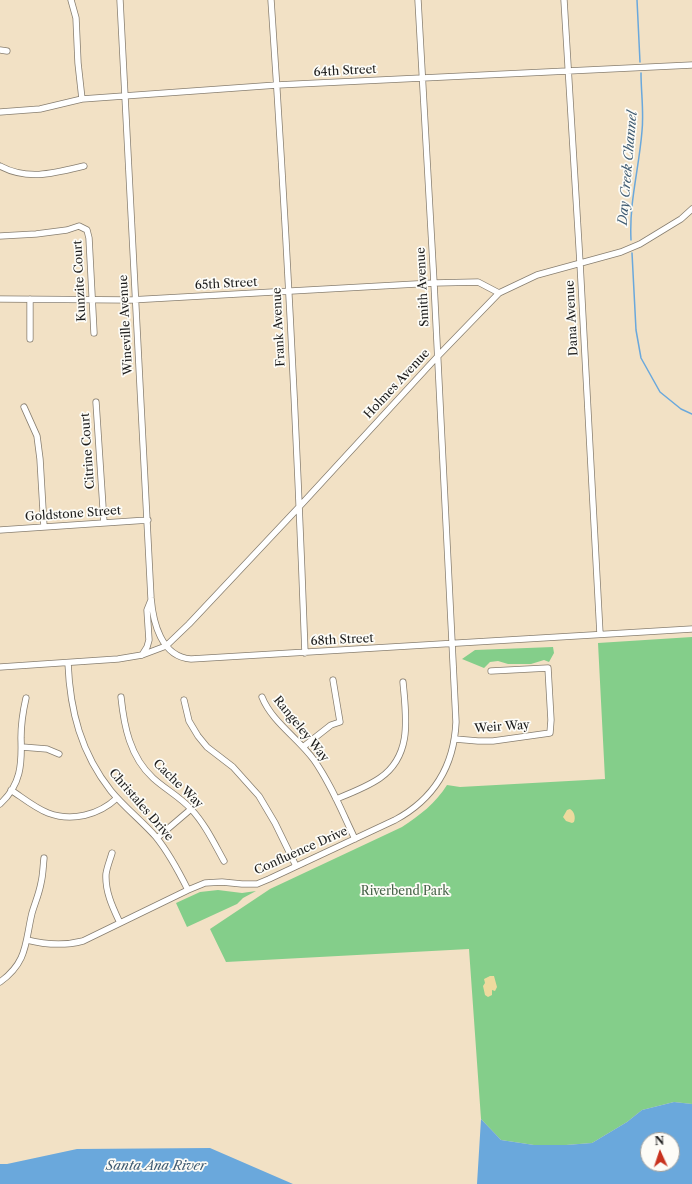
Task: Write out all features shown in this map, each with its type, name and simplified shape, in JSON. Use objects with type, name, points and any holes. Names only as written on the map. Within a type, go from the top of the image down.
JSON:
[{"type":"street","points":[[71,0],[76,18],[78,63],[82,99]]},
{"type":"street","name":"Wineville Avenue","points":[[120,0],[151,598],[155,624],[166,646]]},
{"type":"street","name":"Frank Avenue","points":[[271,0],[288,292],[305,653]]},
{"type":"street","name":"Smith Avenue","points":[[418,0],[452,644]]},
{"type":"street","name":"Dana Avenue","points":[[564,0],[600,634]]},
{"type":"street","points":[[0,50],[7,51]]},
{"type":"street","name":"64th Street","points":[[0,112],[40,109],[82,99],[277,85],[692,65]]},
{"type":"street","points":[[0,166],[22,174],[40,175],[51,174],[84,166]]},
{"type":"street","name":"Holmes Avenue","points":[[166,646],[189,624],[437,357],[499,293],[538,275],[622,252],[640,244],[681,219],[692,209]]},
{"type":"street","name":"Kunzite Court","points":[[0,236],[36,234],[67,230],[79,226],[87,230],[90,238],[94,332]]},
{"type":"street","name":"65th Street","points":[[0,299],[135,300],[434,283],[478,282],[499,293]]},
{"type":"street","points":[[30,299],[30,339]]},
{"type":"street","name":"Citrine Court","points":[[96,402],[104,523]]},
{"type":"street","points":[[24,407],[37,436],[40,459],[44,528]]},
{"type":"street","name":"Goldstone Street","points":[[0,530],[148,520]]},
{"type":"street","points":[[142,655],[149,640],[146,610],[151,598]]},
{"type":"street","name":"68th Street","points":[[166,646],[178,656],[191,659],[692,629]]},
{"type":"street","name":"Confluence Drive","points":[[27,940],[47,945],[72,944],[83,941],[205,883],[257,884],[404,815],[422,802],[436,786],[448,762],[455,739],[456,722],[452,644]]},
{"type":"street","points":[[0,667],[118,659],[142,655],[166,646]]},
{"type":"street","name":"Christales Drive","points":[[68,663],[71,699],[78,729],[94,765],[117,798],[157,838],[174,864],[188,890]]},
{"type":"street","name":"Weir Way","points":[[455,739],[493,741],[550,734],[551,720],[548,668],[491,671]]},
{"type":"street","points":[[303,747],[331,726],[340,722],[333,680]]},
{"type":"street","points":[[336,800],[380,778],[394,765],[398,758],[404,742],[406,728],[402,682]]},
{"type":"street","name":"Rangeley Way","points":[[262,696],[272,714],[303,747],[324,776],[355,839]]},
{"type":"street","name":"Cache Way","points":[[121,697],[126,731],[139,761],[153,778],[191,809],[207,831],[224,861]]},
{"type":"street","points":[[0,804],[5,799],[19,777],[22,747],[22,724],[26,698]]},
{"type":"street","points":[[184,700],[189,721],[198,736],[207,747],[233,767],[259,796],[275,823],[296,866]]},
{"type":"street","points":[[22,747],[47,749],[58,754]]},
{"type":"street","points":[[11,790],[44,811],[65,816],[85,816],[97,812],[117,798]]},
{"type":"street","points":[[157,838],[191,809]]},
{"type":"street","points":[[112,853],[106,874],[107,885],[111,904],[120,923]]},
{"type":"street","points":[[0,982],[16,966],[25,950],[32,914],[41,882],[44,858]]},
{"type":"green space","name":"Riverbend Park","points":[[692,637],[692,1104],[674,1102],[642,1110],[627,1122],[592,1143],[534,1145],[501,1140],[481,1119],[469,949],[226,962],[210,929],[270,889],[402,827],[427,809],[443,792],[447,785],[460,787],[605,779],[598,643]]},
{"type":"green space","points":[[553,647],[554,653],[549,662],[544,660],[531,664],[508,664],[498,661],[490,662],[484,668],[462,659],[475,650]]},
{"type":"green space","points":[[218,890],[242,893],[256,891],[243,898],[237,904],[187,927],[176,903],[200,892]]},
{"type":"sand","points":[[570,809],[573,811],[575,816],[575,820],[572,823],[566,821],[563,817],[567,810]]},
{"type":"sand","points":[[494,976],[497,987],[495,991],[492,990],[492,995],[488,997],[485,995],[483,986],[485,983],[484,979]]},
{"type":"water","points":[[674,1102],[692,1104],[692,1184],[477,1184],[481,1119],[501,1140],[534,1145],[592,1143],[627,1122],[642,1110]]},
{"type":"water","name":"Santa Ana River","points":[[210,1148],[293,1184],[0,1184],[0,1164],[7,1164],[77,1149]]},
{"type":"waterway","name":"Day Creek Channel","points":[[637,0],[640,62]]},
{"type":"waterway","name":"Day Creek Channel","points":[[631,240],[631,212],[643,124],[641,73]]},
{"type":"waterway","name":"Day Creek Channel","points":[[632,253],[636,330],[641,358],[660,392],[681,409],[692,414]]}]
